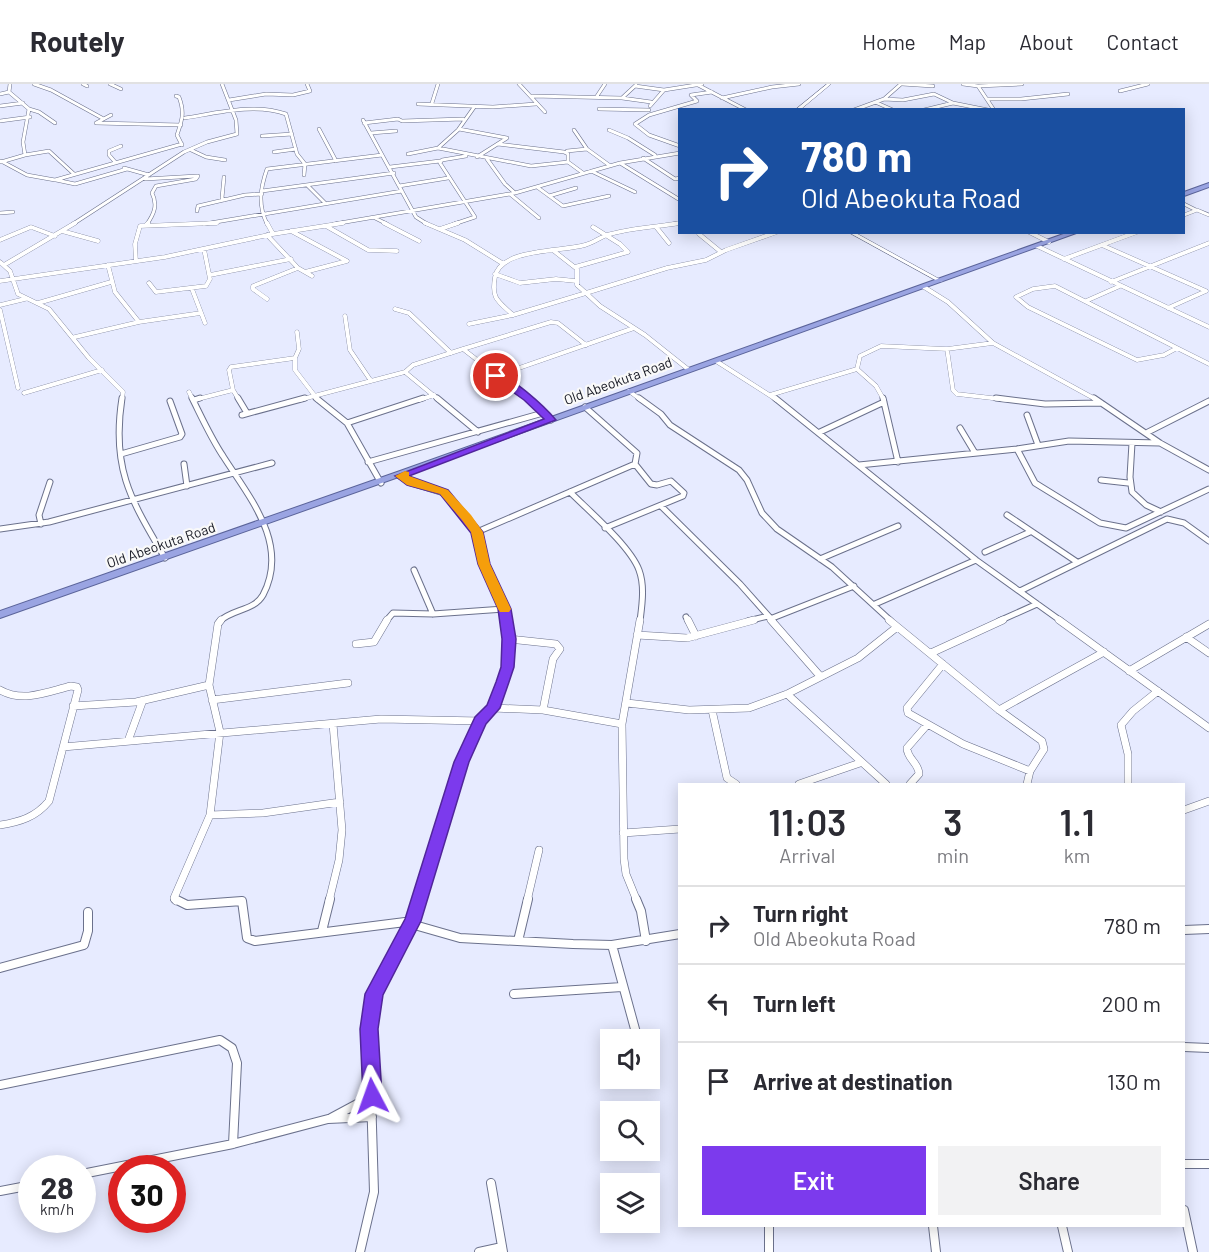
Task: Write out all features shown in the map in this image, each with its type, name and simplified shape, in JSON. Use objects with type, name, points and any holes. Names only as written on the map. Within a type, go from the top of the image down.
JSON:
[{"type":"highway","points":[[1185,194],[1207,187]]},
{"type":"highway","name":"Old Abeokuta Road","points":[[0,614],[381,483],[629,391],[1071,234]]},
{"type":"street","points":[[9,92],[10,84]]},
{"type":"street","points":[[34,84],[51,90],[102,118]]},
{"type":"street","points":[[83,84],[87,86]]},
{"type":"street","points":[[110,84],[121,88]]},
{"type":"street","points":[[165,558],[131,499],[120,463],[120,411],[123,392],[89,358],[75,338],[49,309],[18,294],[10,272],[2,263],[55,236],[184,152],[207,142],[237,135],[233,113],[222,84]]},
{"type":"street","points":[[229,100],[267,94],[297,95],[310,91],[307,84]]},
{"type":"street","points":[[432,104],[438,84]]},
{"type":"street","points":[[519,84],[532,96],[536,104]]},
{"type":"street","points":[[597,96],[605,84]]},
{"type":"street","points":[[696,84],[742,108]]},
{"type":"street","points":[[622,98],[636,85],[664,90],[702,84]]},
{"type":"street","points":[[722,98],[772,87],[799,84]]},
{"type":"street","points":[[799,108],[829,84]]},
{"type":"street","points":[[805,108],[835,84]]},
{"type":"street","points":[[859,108],[884,99],[902,84],[933,86]]},
{"type":"street","points":[[963,84],[978,86],[1022,84]]},
{"type":"street","points":[[1120,91],[1145,84]]},
{"type":"street","points":[[978,86],[994,108]]},
{"type":"street","points":[[649,115],[651,102],[664,90]]},
{"type":"street","points":[[0,94],[9,92]]},
{"type":"street","points":[[9,92],[29,109],[39,112],[55,123]]},
{"type":"street","points":[[678,145],[649,135],[635,126],[649,115],[698,101],[691,96],[712,92]]},
{"type":"street","points":[[884,99],[903,100],[934,94],[953,103],[978,108]]},
{"type":"street","points":[[987,99],[1021,99],[1068,94]]},
{"type":"street","points":[[176,96],[184,107],[185,118],[177,135],[184,152]]},
{"type":"street","points":[[532,96],[597,96],[651,102]]},
{"type":"street","points":[[875,102],[888,108]]},
{"type":"street","points":[[932,108],[953,103]]},
{"type":"street","points":[[0,106],[23,104]]},
{"type":"street","points":[[418,104],[475,106],[536,104],[545,112]]},
{"type":"street","points":[[438,148],[443,140],[459,129],[475,106]]},
{"type":"street","points":[[25,155],[23,134],[30,117],[29,109]]},
{"type":"street","points":[[599,109],[649,110]]},
{"type":"street","points":[[185,118],[255,110],[280,111],[286,114],[296,149],[305,164],[304,175]]},
{"type":"street","points":[[111,115],[96,123],[181,125]]},
{"type":"street","points":[[0,121],[30,117]]},
{"type":"street","points":[[464,119],[364,121],[413,212],[424,223],[462,238],[487,256],[502,263]]},
{"type":"street","points":[[319,129],[336,161]]},
{"type":"street","points":[[390,167],[479,155],[507,138],[459,129]]},
{"type":"street","points":[[574,130],[587,149],[609,165]]},
{"type":"street","points":[[609,130],[628,138],[656,156]]},
{"type":"street","points":[[371,133],[396,131]]},
{"type":"street","points":[[262,136],[292,134]]},
{"type":"street","points":[[55,180],[182,144]]},
{"type":"street","points":[[498,144],[567,152],[587,149]]},
{"type":"street","points":[[121,146],[109,151],[114,164],[149,175]]},
{"type":"street","points":[[408,154],[438,148],[470,156]]},
{"type":"street","points":[[190,149],[206,157],[225,160]]},
{"type":"street","points":[[274,152],[296,149]]},
{"type":"street","points":[[0,162],[25,155],[50,152],[74,174]]},
{"type":"street","points":[[567,152],[568,162]]},
{"type":"street","points":[[0,281],[108,266],[204,249],[270,234],[466,203],[537,187],[609,165],[678,153]]},
{"type":"street","points":[[312,276],[298,268],[291,260],[270,234],[261,214],[259,204],[267,169],[382,155]]},
{"type":"street","points":[[479,155],[487,159],[531,166],[568,162],[584,173]]},
{"type":"street","points":[[643,158],[675,179],[678,178]]},
{"type":"street","points":[[487,159],[512,193],[539,218]]},
{"type":"street","points":[[439,229],[475,217],[448,178],[440,161]]},
{"type":"street","points":[[0,162],[27,175],[75,184],[127,169]]},
{"type":"street","points":[[620,163],[678,199]]},
{"type":"street","points":[[591,171],[635,192]]},
{"type":"street","points":[[197,211],[198,206],[262,192],[394,173]]},
{"type":"street","points":[[145,179],[198,176],[196,179],[156,186],[152,194],[156,202],[152,217],[146,225]]},
{"type":"street","points":[[224,177],[222,198],[225,200]]},
{"type":"street","points":[[399,186],[448,178]]},
{"type":"street","points":[[307,185],[325,203]]},
{"type":"street","points":[[537,187],[564,206],[609,196]]},
{"type":"street","points":[[549,196],[576,188]]},
{"type":"street","points":[[136,261],[135,244],[137,229],[140,226],[208,224],[402,191]]},
{"type":"street","points":[[1185,204],[1209,215]]},
{"type":"street","points":[[1185,215],[1197,210]]},
{"type":"street","points":[[0,213],[13,212]]},
{"type":"street","points":[[375,217],[419,241]]},
{"type":"street","points":[[513,315],[495,298],[492,292],[495,274],[502,263],[528,254],[586,244],[607,235],[641,228],[678,224]]},
{"type":"street","points":[[326,225],[367,250],[379,254],[397,251]]},
{"type":"street","points":[[0,240],[31,227],[55,236]]},
{"type":"street","points":[[575,267],[627,254],[620,244],[594,227]]},
{"type":"street","points":[[657,228],[669,243]]},
{"type":"street","points":[[62,231],[98,241]]},
{"type":"street","points":[[291,231],[347,260],[305,272]]},
{"type":"street","points":[[699,234],[721,252]]},
{"type":"street","points":[[469,324],[513,315],[667,268],[706,260],[721,252],[771,234]]},
{"type":"street","points":[[854,234],[943,280]]},
{"type":"street","points":[[860,234],[943,280]]},
{"type":"street","points":[[1033,234],[1049,242]]},
{"type":"street","points":[[1064,260],[1132,234]]},
{"type":"street","points":[[1111,282],[1209,243]]},
{"type":"street","points":[[1037,246],[1209,327]]},
{"type":"street","points":[[1104,246],[1207,290]]},
{"type":"street","points":[[148,284],[156,292],[206,286],[210,275],[204,249]]},
{"type":"street","points":[[554,251],[575,267],[578,273],[576,281],[578,287],[689,370]]},
{"type":"street","points":[[210,275],[291,260]]},
{"type":"street","points":[[108,266],[115,292],[139,322]]},
{"type":"street","points":[[267,299],[253,289],[253,286],[298,268]]},
{"type":"street","points":[[495,274],[520,283],[556,279],[576,281]]},
{"type":"street","points":[[38,303],[111,282]]},
{"type":"street","points":[[1178,347],[1164,355],[1137,360],[1028,307],[1016,297],[1033,289],[1051,285],[1086,301],[1178,347],[1209,364]]},
{"type":"street","points":[[1086,301],[1120,286]]},
{"type":"street","points":[[924,287],[948,302],[953,309],[993,343],[1101,402],[1148,432],[1160,443],[1209,470]]},
{"type":"street","points":[[192,289],[205,323]]},
{"type":"street","points":[[1168,308],[1207,290]]},
{"type":"street","points":[[0,305],[25,298]]},
{"type":"street","points":[[394,309],[409,313],[451,353]]},
{"type":"street","points":[[0,310],[8,338],[12,374],[18,388]]},
{"type":"street","points":[[75,338],[139,322],[201,313]]},
{"type":"street","points":[[345,316],[350,350],[371,381]]},
{"type":"street","points":[[295,357],[229,370],[233,390],[244,414],[405,372],[413,365],[551,322],[558,323],[586,345]]},
{"type":"street","points":[[496,376],[634,328]]},
{"type":"street","points":[[297,332],[298,349],[295,357],[295,370],[314,397],[347,423],[381,483]]},
{"type":"street","points":[[0,339],[8,338]]},
{"type":"street","points":[[857,369],[860,356],[875,348],[947,349],[993,343]]},
{"type":"street","points":[[463,349],[527,398],[551,420]]},
{"type":"street","points":[[947,349],[953,390],[957,394],[1045,404],[1101,402]]},
{"type":"street","points":[[716,361],[770,395],[820,432],[976,560],[1209,728]]},
{"type":"street","points":[[770,395],[857,369],[867,375],[879,388],[898,462]]},
{"type":"street","points":[[24,393],[102,370]]},
{"type":"street","points":[[405,372],[478,432]]},
{"type":"street","points":[[194,400],[233,390]]},
{"type":"street","points":[[629,391],[661,414],[670,425],[743,474],[767,519],[777,529],[854,586],[897,627],[999,710],[1042,741],[1044,749],[1030,771],[1027,783]]},
{"type":"street","points":[[189,392],[212,437],[257,504],[266,523],[271,556],[268,580],[261,598],[252,606],[223,616],[218,624],[209,685],[220,732],[210,815],[174,893],[176,901],[187,904],[242,901],[245,908],[243,922],[247,939],[255,941],[322,931],[412,922],[460,938],[612,945],[678,934]]},
{"type":"street","points":[[347,423],[434,395]]},
{"type":"street","points":[[121,454],[182,434],[170,401]]},
{"type":"street","points":[[1148,432],[1209,401]]},
{"type":"street","points":[[820,432],[884,402]]},
{"type":"street","points":[[585,407],[637,453],[634,464]]},
{"type":"street","points":[[368,462],[543,413]]},
{"type":"street","points":[[1027,415],[1038,445]]},
{"type":"street","points":[[960,428],[975,453]]},
{"type":"street","points":[[858,465],[1017,449],[1069,441],[1160,443]]},
{"type":"street","points":[[1132,442],[1128,483],[1139,501],[1161,512]]},
{"type":"street","points":[[1017,449],[1035,483],[1100,523],[1126,528],[1209,489]]},
{"type":"street","points":[[184,464],[187,486]]},
{"type":"street","points":[[0,529],[41,524],[273,464]]},
{"type":"street","points":[[477,532],[634,464]]},
{"type":"street","points":[[605,528],[683,496],[684,493],[671,481],[657,485],[651,484],[634,464]]},
{"type":"street","points":[[360,1252],[374,1192],[369,1029],[374,994],[412,922],[457,774],[480,721],[493,708],[507,667],[509,639],[504,609],[484,564],[477,532],[444,492],[411,483],[400,476]]},
{"type":"street","points":[[1101,480],[1128,483]]},
{"type":"street","points":[[41,524],[39,515],[50,482]]},
{"type":"street","points":[[570,492],[637,562],[643,602],[622,724],[623,833],[626,874],[641,911],[646,941]]},
{"type":"street","points":[[661,506],[740,584],[820,676]]},
{"type":"street","points":[[1007,515],[1077,562]]},
{"type":"street","points":[[1020,591],[1172,518],[1182,522],[1209,541]]},
{"type":"street","points":[[820,559],[898,526]]},
{"type":"street","points":[[985,552],[1030,532]]},
{"type":"street","points":[[875,604],[976,560]]},
{"type":"street","points":[[414,570],[433,614]]},
{"type":"street","points":[[637,634],[696,636],[769,617],[854,586]]},
{"type":"street","points":[[931,653],[1037,604]]},
{"type":"street","points":[[356,644],[374,642],[391,614],[433,614],[504,609]]},
{"type":"street","points":[[686,617],[696,636]]},
{"type":"street","points":[[1129,671],[1209,624]]},
{"type":"street","points":[[627,703],[712,710],[745,709],[787,694],[858,658],[897,627]]},
{"type":"street","points":[[1186,637],[1209,653]]},
{"type":"street","points":[[509,639],[556,644],[560,649],[553,659],[543,710]]},
{"type":"street","points":[[999,710],[1104,652]]},
{"type":"street","points":[[943,664],[907,708],[908,713],[963,744],[1030,771]]},
{"type":"street","points":[[212,700],[348,683]]},
{"type":"street","points":[[73,706],[142,700],[209,685]]},
{"type":"street","points":[[0,690],[13,697],[77,687],[49,801],[44,808],[17,824],[0,825]]},
{"type":"street","points":[[1128,783],[1128,754],[1121,725],[1126,713],[1147,702],[1158,691]]},
{"type":"street","points":[[787,694],[860,763],[885,783]]},
{"type":"street","points":[[128,741],[142,700]]},
{"type":"street","points":[[493,708],[543,710],[622,724]]},
{"type":"street","points":[[712,710],[727,781]]},
{"type":"street","points":[[63,747],[381,719],[480,721]]},
{"type":"street","points":[[322,931],[339,860],[342,830],[333,724]]},
{"type":"street","points":[[911,783],[919,774],[919,769],[907,753],[907,748],[927,725]]},
{"type":"street","points":[[802,783],[860,763]]},
{"type":"street","points":[[210,815],[263,813],[340,801]]},
{"type":"street","points":[[1185,810],[1209,801]]},
{"type":"street","points":[[623,833],[678,829]]},
{"type":"street","points":[[518,940],[539,850]]},
{"type":"street","points":[[0,968],[84,945],[88,931],[88,912]]},
{"type":"street","points":[[1185,930],[1209,929]]},
{"type":"street","points":[[612,945],[635,1029]]},
{"type":"street","points":[[514,994],[622,987]]},
{"type":"street","points":[[0,1085],[220,1040],[226,1041],[235,1053],[237,1063],[233,1144]]},
{"type":"street","points":[[1185,1047],[1209,1048]]},
{"type":"street","points":[[328,1119],[372,1096]]},
{"type":"street","points":[[96,1171],[233,1144],[328,1119],[372,1117]]},
{"type":"street","points":[[1185,1164],[1209,1164]]},
{"type":"street","points":[[479,1252],[502,1249],[491,1183]]},
{"type":"street","points":[[0,1191],[18,1188]]},
{"type":"street","points":[[1185,1215],[1193,1252]]},
{"type":"street","points":[[769,1227],[769,1252]]},
{"type":"street","points":[[933,1227],[936,1252]]},
{"type":"street","points":[[1062,1227],[1068,1252]]},
{"type":"slow traffic","points":[[405,474],[400,476],[411,483],[447,494],[477,532],[484,564],[504,609]]},
{"type":"route","points":[[372,1096],[369,1029],[374,994],[413,921],[457,774],[480,721],[493,708],[502,682],[507,667],[509,639],[504,609],[484,564],[477,532],[447,494],[411,483],[400,476],[551,420],[527,398],[496,376]]}]
